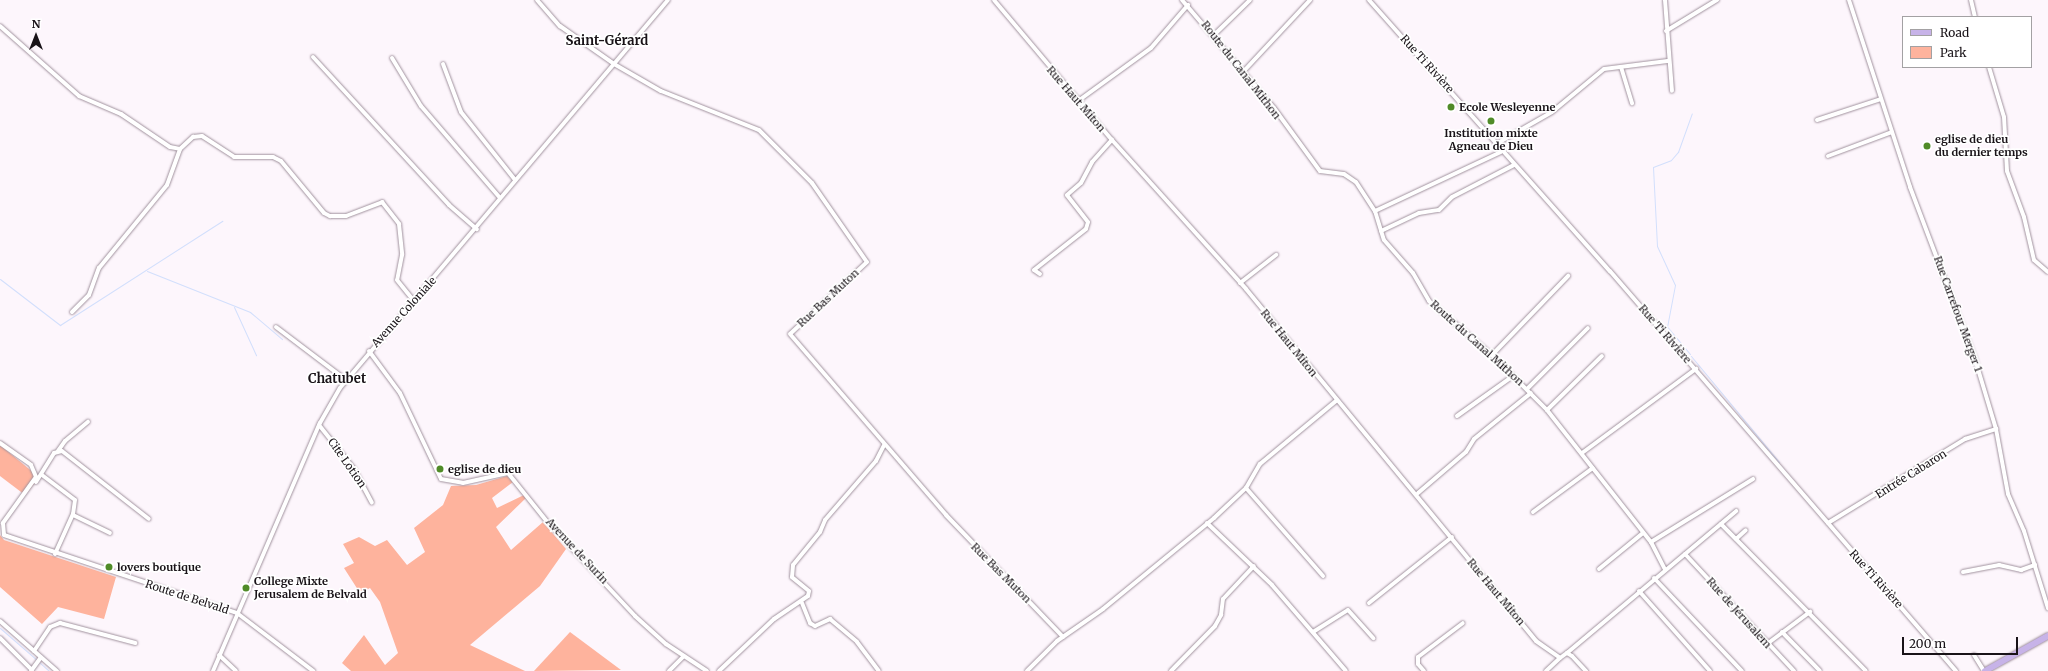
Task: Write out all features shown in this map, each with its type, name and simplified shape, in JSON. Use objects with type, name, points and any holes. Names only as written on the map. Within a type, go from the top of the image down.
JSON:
[{"type":"main road","points":[[1984,671],[2048,636]]},
{"type":"street","name":"Rue Bas Muton","points":[[537,0],[560,26],[614,64],[661,91],[704,105],[759,130],[828,203],[867,262],[790,334],[884,445],[1062,637]]},
{"type":"street","name":"Avenue Coloniale","points":[[213,671],[236,613],[319,425],[346,380],[369,351],[477,228],[515,180],[668,0]]},
{"type":"street","name":"Rue Haut Miton","points":[[994,0],[1078,101],[1240,283],[1336,400],[1418,494],[1536,641],[1560,658]]},
{"type":"street","name":"Route du Canal Mithon","points":[[1182,0],[1214,35],[1320,171],[1353,179],[1375,211],[1381,231],[1429,301],[1492,355],[1547,410],[1651,542],[1664,570]]},
{"type":"street","points":[[1214,35],[1250,0]]},
{"type":"street","points":[[1242,72],[1310,0]]},
{"type":"street","name":"Rue Ti Rivière","points":[[1369,0],[1496,144],[1501,152],[1696,369],[1956,671]]},
{"type":"street","points":[[1666,0],[1666,31],[1672,91]]},
{"type":"street","points":[[1666,31],[1717,0]]},
{"type":"street","name":"Rue Carrefour Merger 1","points":[[1849,0],[1880,98],[1959,324],[1975,359],[1996,429],[2008,494],[2035,565],[2048,608]]},
{"type":"street","points":[[1971,0],[1975,16]]},
{"type":"street","points":[[1078,101],[1157,42],[1188,5]]},
{"type":"street","points":[[0,26],[78,96],[121,114],[163,142],[180,149]]},
{"type":"street","points":[[313,57],[449,205],[477,228]]},
{"type":"street","points":[[392,58],[421,106],[500,198]]},
{"type":"street","points":[[1496,144],[1552,112],[1600,71],[1668,61]]},
{"type":"street","points":[[442,64],[461,112],[515,180]]},
{"type":"street","points":[[1621,67],[1632,103]]},
{"type":"street","points":[[1989,68],[2004,117],[2007,171],[2024,217],[2034,260],[2048,272]]},
{"type":"street","points":[[1817,120],[1880,98]]},
{"type":"street","points":[[1828,156],[1892,132]]},
{"type":"street","points":[[72,312],[89,295],[99,268],[164,190],[180,149],[193,137],[202,136],[234,157],[273,157],[281,161],[324,213],[330,216],[346,216],[373,203],[382,202],[399,224],[402,255],[397,280],[413,300]]},
{"type":"street","points":[[1040,274],[1034,270],[1086,228],[1088,222],[1067,195],[1081,183],[1092,162],[1112,140]]},
{"type":"street","points":[[1375,211],[1501,152]]},
{"type":"street","points":[[1381,231],[1419,213],[1439,210],[1452,197],[1514,165]]},
{"type":"street","points":[[1240,283],[1276,255]]},
{"type":"street","points":[[1492,355],[1568,276]]},
{"type":"street","points":[[276,327],[346,380]]},
{"type":"street","points":[[1527,389],[1588,328]]},
{"type":"street","name":"Avenue de Surin","points":[[369,351],[400,393],[441,479],[463,483],[508,472],[549,524],[635,616],[684,656],[707,671]]},
{"type":"street","points":[[1547,410],[1602,356]]},
{"type":"street","points":[[1582,453],[1696,369]]},
{"type":"street","points":[[1457,416],[1513,376]]},
{"type":"street","points":[[1418,494],[1466,452],[1474,439],[1531,393]]},
{"type":"street","points":[[1027,671],[1062,637],[1160,564],[1207,523],[1246,488],[1260,464],[1336,400]]},
{"type":"street","points":[[34,484],[42,475],[65,441],[88,422]]},
{"type":"street","name":"Cite Lotion","points":[[319,425],[354,469],[372,503]]},
{"type":"street","name":"Entrée Cabaron","points":[[1828,523],[1965,439],[1996,429]]},
{"type":"street","points":[[0,443],[33,468],[34,484]]},
{"type":"street","points":[[719,671],[774,619],[802,602],[809,592],[792,578],[793,565],[820,532],[824,520],[876,460],[884,445]]},
{"type":"street","points":[[58,451],[149,519]]},
{"type":"street","points":[[1533,512],[1593,468]]},
{"type":"street","points":[[42,475],[75,500],[73,514],[55,554]]},
{"type":"street","points":[[1651,542],[1753,479]]},
{"type":"street","name":"Route de Belvald","points":[[34,484],[3,523],[2,533],[55,554],[236,613],[312,671]]},
{"type":"street","points":[[1246,488],[1323,576]]},
{"type":"street","points":[[1546,671],[1654,578],[1736,511]]},
{"type":"street","points":[[73,514],[110,533]]},
{"type":"street","points":[[1207,523],[1254,566],[1346,671]]},
{"type":"street","points":[[1721,524],[1810,612],[1866,671]]},
{"type":"street","points":[[1736,540],[1746,530]]},
{"type":"street","points":[[1599,569],[1643,533]]},
{"type":"street","points":[[1369,603],[1452,537]]},
{"type":"street","name":"Rue de Jérusalem","points":[[1685,554],[1767,644],[1794,671]]},
{"type":"street","points":[[1963,572],[1999,566],[2021,570],[2035,565]]},
{"type":"street","points":[[1171,671],[1215,626],[1221,615],[1223,599],[1254,566]]},
{"type":"street","points":[[1654,578],[1742,671]]},
{"type":"street","points":[[1640,591],[1710,671]]},
{"type":"street","points":[[802,602],[810,623],[815,626],[830,619],[857,642],[880,671]]},
{"type":"street","points":[[1313,632],[1348,610],[1373,638]]},
{"type":"street","points":[[1767,644],[1810,612]]},
{"type":"street","points":[[0,621],[57,671]]},
{"type":"street","points":[[34,651],[50,627],[60,623],[135,643]]},
{"type":"street","points":[[1424,671],[1418,664],[1418,657],[1463,623]]},
{"type":"street","points":[[1782,632],[1820,671]]},
{"type":"street","points":[[0,638],[31,670],[41,657]]},
{"type":"street","points":[[1567,653],[1586,671]]},
{"type":"street","points":[[219,655],[236,671]]},
{"type":"street","points":[[1974,655],[1984,671]]},
{"type":"street","points":[[668,671],[684,656]]},
{"type":"green space","points":[[0,445],[34,473],[35,483],[25,495],[0,476]]},
{"type":"green space","points":[[507,476],[513,482],[492,498],[497,508],[524,495],[526,498],[496,527],[511,550],[543,522],[566,549],[540,586],[470,645],[525,671],[351,671],[342,663],[364,635],[385,665],[398,653],[380,602],[370,588],[360,593],[344,568],[354,563],[343,544],[359,537],[375,546],[387,540],[407,565],[425,552],[414,528],[443,505],[451,486],[476,485]]},
{"type":"green space","points":[[0,535],[4,540],[116,577],[104,619],[58,607],[42,624],[0,587]]},
{"type":"green space","points":[[570,632],[621,670],[534,671]]},
{"type":"waterway","points":[[1690,354],[1667,327],[1675,285],[1657,246],[1653,167],[1671,160],[1678,152],[1692,113]]},
{"type":"waterway","points":[[0,279],[60,325],[222,221]]},
{"type":"waterway","points":[[147,271],[250,312],[282,339]]},
{"type":"waterway","points":[[234,307],[256,355]]},
{"type":"waterway","points":[[1691,356],[1779,462]]},
{"type":"waterway","points":[[0,628],[37,660]]},
{"type":"waterway","points":[[39,662],[49,671]]},
{"type":"place","name":"Ecole Wesleyenne","points":[[1451,107]]},
{"type":"place","name":"Institution mixte Agneau de Dieu","points":[[1491,121]]},
{"type":"place","name":"eglise de dieu du dernier temps","points":[[1927,146]]},
{"type":"place","name":"eglise de dieu","points":[[440,469]]},
{"type":"place","name":"lovers boutique","points":[[109,567]]},
{"type":"place","name":"College Mixte Jerusalem de Belvald","points":[[246,588]]},
{"type":"district","name":"Saint-Gérard","points":[[607,41]]},
{"type":"district","name":"Chatubet","points":[[337,379]]}]
